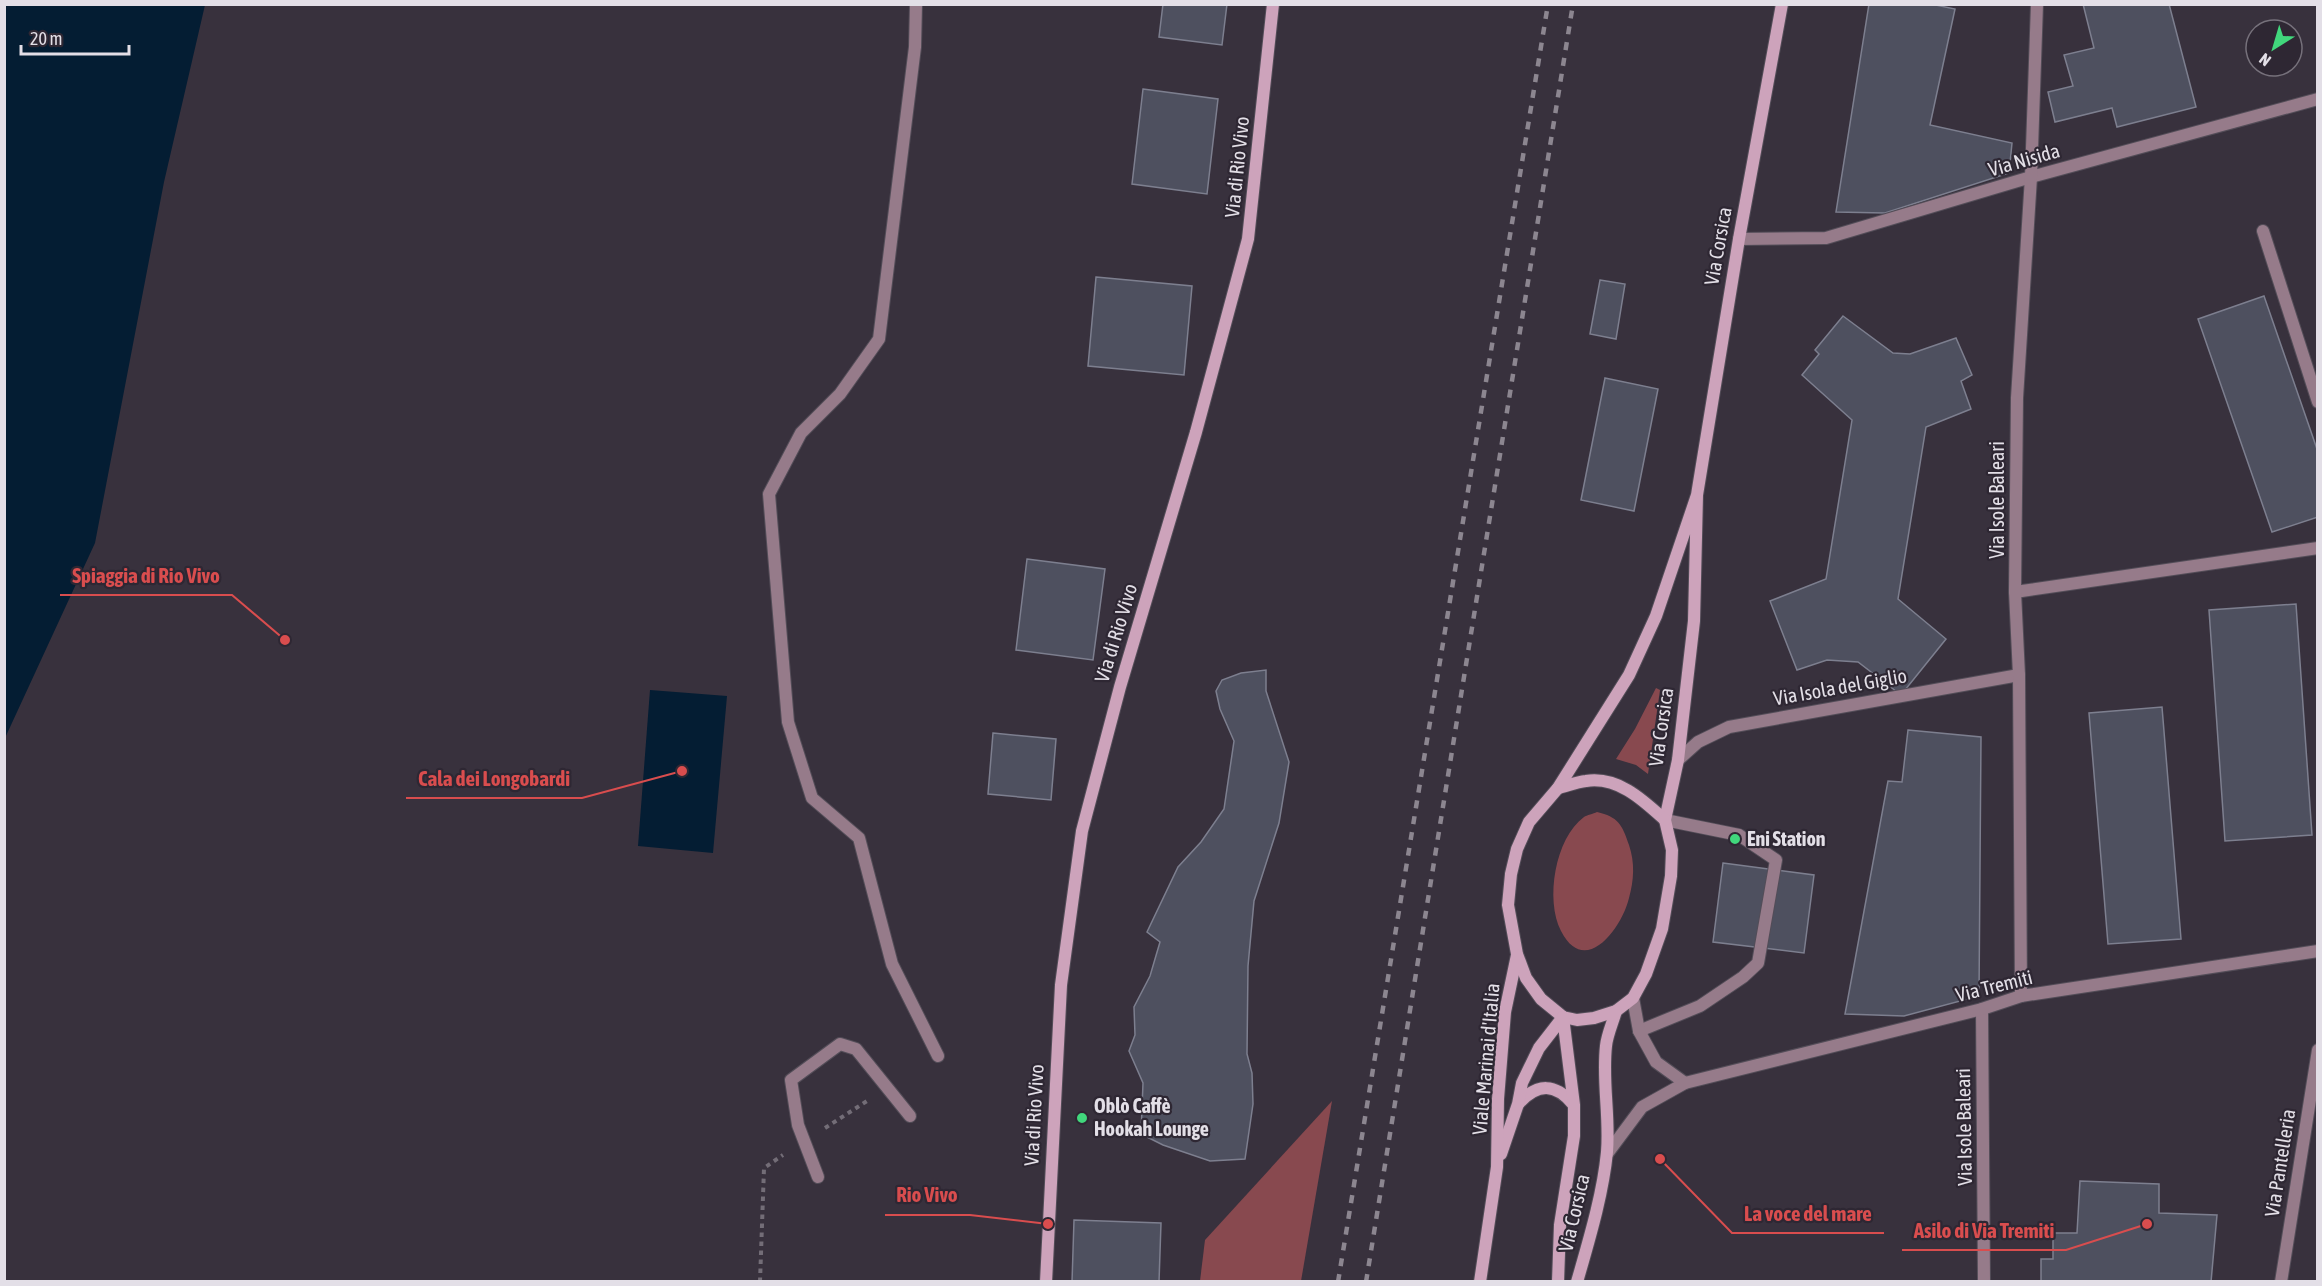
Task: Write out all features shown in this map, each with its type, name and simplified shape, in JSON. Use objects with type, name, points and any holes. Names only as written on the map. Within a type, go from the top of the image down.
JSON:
[{"type":"main road","name":"Via di Rio Vivo","points":[[1046,1281],[1061,985],[1082,831],[1119,687],[1196,432],[1248,239],[1273,4]]},
{"type":"main road","name":"Via Corsica","points":[[1697,495],[1656,616],[1629,675],[1558,788],[1529,822],[1517,849],[1511,874],[1508,905],[1517,954],[1526,978],[1541,999],[1563,1017],[1577,1020],[1594,1018],[1616,1011],[1633,998],[1646,974],[1664,919],[1671,876],[1672,850],[1665,820],[1678,760],[1694,621],[1697,495],[1739,239],[1782,4]]},
{"type":"main road","points":[[1558,788],[1587,781],[1612,782],[1642,799],[1665,820]]},
{"type":"main road","name":"Viale Marinai d'Italia","points":[[1480,1281],[1497,1167],[1498,1099],[1505,1012],[1517,954]]},
{"type":"main road","name":"Via Corsica","points":[[1577,1281],[1590,1238],[1606,1154],[1608,1116],[1605,1086],[1606,1045],[1616,1011]]},
{"type":"main road","name":"Via Corsica","points":[[1558,1281],[1560,1225],[1574,1136],[1574,1105],[1563,1017]]},
{"type":"main road","name":"Viale Marinai d'Italia","points":[[1497,1167],[1518,1104],[1522,1083],[1539,1048],[1563,1017]]},
{"type":"main road","points":[[1518,1104],[1530,1092],[1546,1087],[1563,1092],[1574,1105]]},
{"type":"street","points":[[916,4],[915,47],[879,339],[840,394],[801,433],[769,494],[788,722],[812,798],[859,838],[892,964],[938,1056]]},
{"type":"street","name":"Via Isole Baleari","points":[[2021,996],[2019,675],[2015,592],[2017,398],[2031,177],[2037,4]]},
{"type":"street","name":"Via Nisida","points":[[1739,239],[1826,238],[2031,177],[2318,99]]},
{"type":"street","points":[[2263,231],[2318,402]]},
{"type":"street","points":[[2015,592],[2318,548]]},
{"type":"street","name":"Via Isola del Giglio","points":[[1678,760],[1698,742],[1729,727],[2019,675]]},
{"type":"street","points":[[1639,1031],[1700,1005],[1743,977],[1758,963],[1776,860],[1739,835],[1665,820]]},
{"type":"street","name":"Via Tremiti","points":[[1606,1154],[1642,1107],[1685,1083],[1982,1009],[2021,996],[2318,951]]},
{"type":"street","points":[[1633,998],[1639,1031],[1656,1062],[1685,1083]]},
{"type":"street","name":"Via Isole Baleari","points":[[1982,1009],[1984,1281]]},
{"type":"street","points":[[818,1178],[798,1125],[790,1080],[840,1044],[856,1049],[910,1116]]},
{"type":"street","name":"Via Pantelleria","points":[[2281,1281],[2318,1050]]},
{"type":"shaded area","points":[[1656,688],[1660,690],[1648,774],[1636,765],[1616,759],[1635,729]]},
{"type":"shaded area","points":[[1597,812],[1615,819],[1621,827],[1631,852],[1633,878],[1625,910],[1611,934],[1591,949],[1581,950],[1571,944],[1561,931],[1556,918],[1554,887],[1560,854],[1566,839],[1584,817]]},
{"type":"shaded area","points":[[1332,1101],[1301,1281],[1200,1281],[1205,1240]]},
{"type":"water","points":[[5,4],[205,5],[164,182],[95,543],[5,738]]},
{"type":"water","points":[[650,690],[727,696],[713,853],[638,846]]},
{"type":"building","points":[[1163,4],[1227,4],[1222,45],[1159,37]]},
{"type":"building","points":[[1869,4],[1931,4],[1955,9],[1930,125],[2012,143],[2009,173],[1885,213],[1836,212]]},
{"type":"building","points":[[2083,4],[2169,4],[2196,107],[2117,127],[2112,108],[2055,122],[2048,92],[2073,86],[2064,55],[2094,48]]},
{"type":"building","points":[[1143,89],[1218,99],[1207,194],[1132,184]]},
{"type":"building","points":[[1096,277],[1192,286],[1184,375],[1088,366]]},
{"type":"building","points":[[1600,280],[1625,284],[1616,339],[1590,334]]},
{"type":"building","points":[[2264,296],[2318,452],[2318,517],[2272,532],[2198,319]]},
{"type":"building","points":[[1843,316],[1893,353],[1910,354],[1956,338],[1972,375],[1961,381],[1971,409],[1926,427],[1898,599],[1946,639],[1901,695],[1858,662],[1827,660],[1797,670],[1770,601],[1826,579],[1852,420],[1802,375],[1819,354],[1815,350]]},
{"type":"building","points":[[1605,378],[1658,389],[1634,511],[1581,500]]},
{"type":"building","points":[[1027,559],[1105,569],[1093,660],[1016,650]]},
{"type":"building","points":[[2296,604],[2312,835],[2225,841],[2209,610]]},
{"type":"building","points":[[1266,670],[1266,691],[1289,762],[1279,823],[1254,901],[1248,966],[1247,1054],[1252,1073],[1253,1104],[1245,1159],[1210,1161],[1163,1145],[1141,1134],[1143,1083],[1129,1051],[1135,1035],[1134,1007],[1150,976],[1160,942],[1147,932],[1178,867],[1201,842],[1224,809],[1234,741],[1220,709],[1216,691],[1222,680],[1241,673]]},
{"type":"building","points":[[2162,707],[2181,939],[2108,944],[2089,713]]},
{"type":"building","points":[[1908,730],[1981,737],[1979,996],[1904,1016],[1845,1014],[1888,781],[1902,782]]},
{"type":"building","points":[[993,733],[1056,739],[1051,800],[988,794]]},
{"type":"building","points":[[1723,863],[1814,875],[1804,953],[1713,942]]},
{"type":"building","points":[[2080,1181],[2159,1184],[2159,1213],[2217,1215],[2211,1282],[2041,1282],[2041,1259],[2053,1259],[2053,1233],[2077,1233]]},
{"type":"building","points":[[1074,1220],[1161,1223],[1159,1282],[1072,1282]]},
{"type":"railway","points":[[1338,1282],[1548,4]]},
{"type":"railway","points":[[1366,1282],[1573,4]]},
{"type":"place","name":"Spiaggia di Rio Vivo","points":[[285,640]]},
{"type":"place","name":"Cala dei Longobardi","points":[[682,771]]},
{"type":"place","name":"Eni Station","points":[[1735,839]]},
{"type":"place","name":"Oblò Caffè Hookah Lounge","points":[[1082,1118]]},
{"type":"place","name":"La voce del mare","points":[[1660,1159]]},
{"type":"place","name":"Rio Vivo","points":[[1048,1224]]},
{"type":"place","name":"Asilo di Via Tremiti","points":[[2147,1224]]}]
